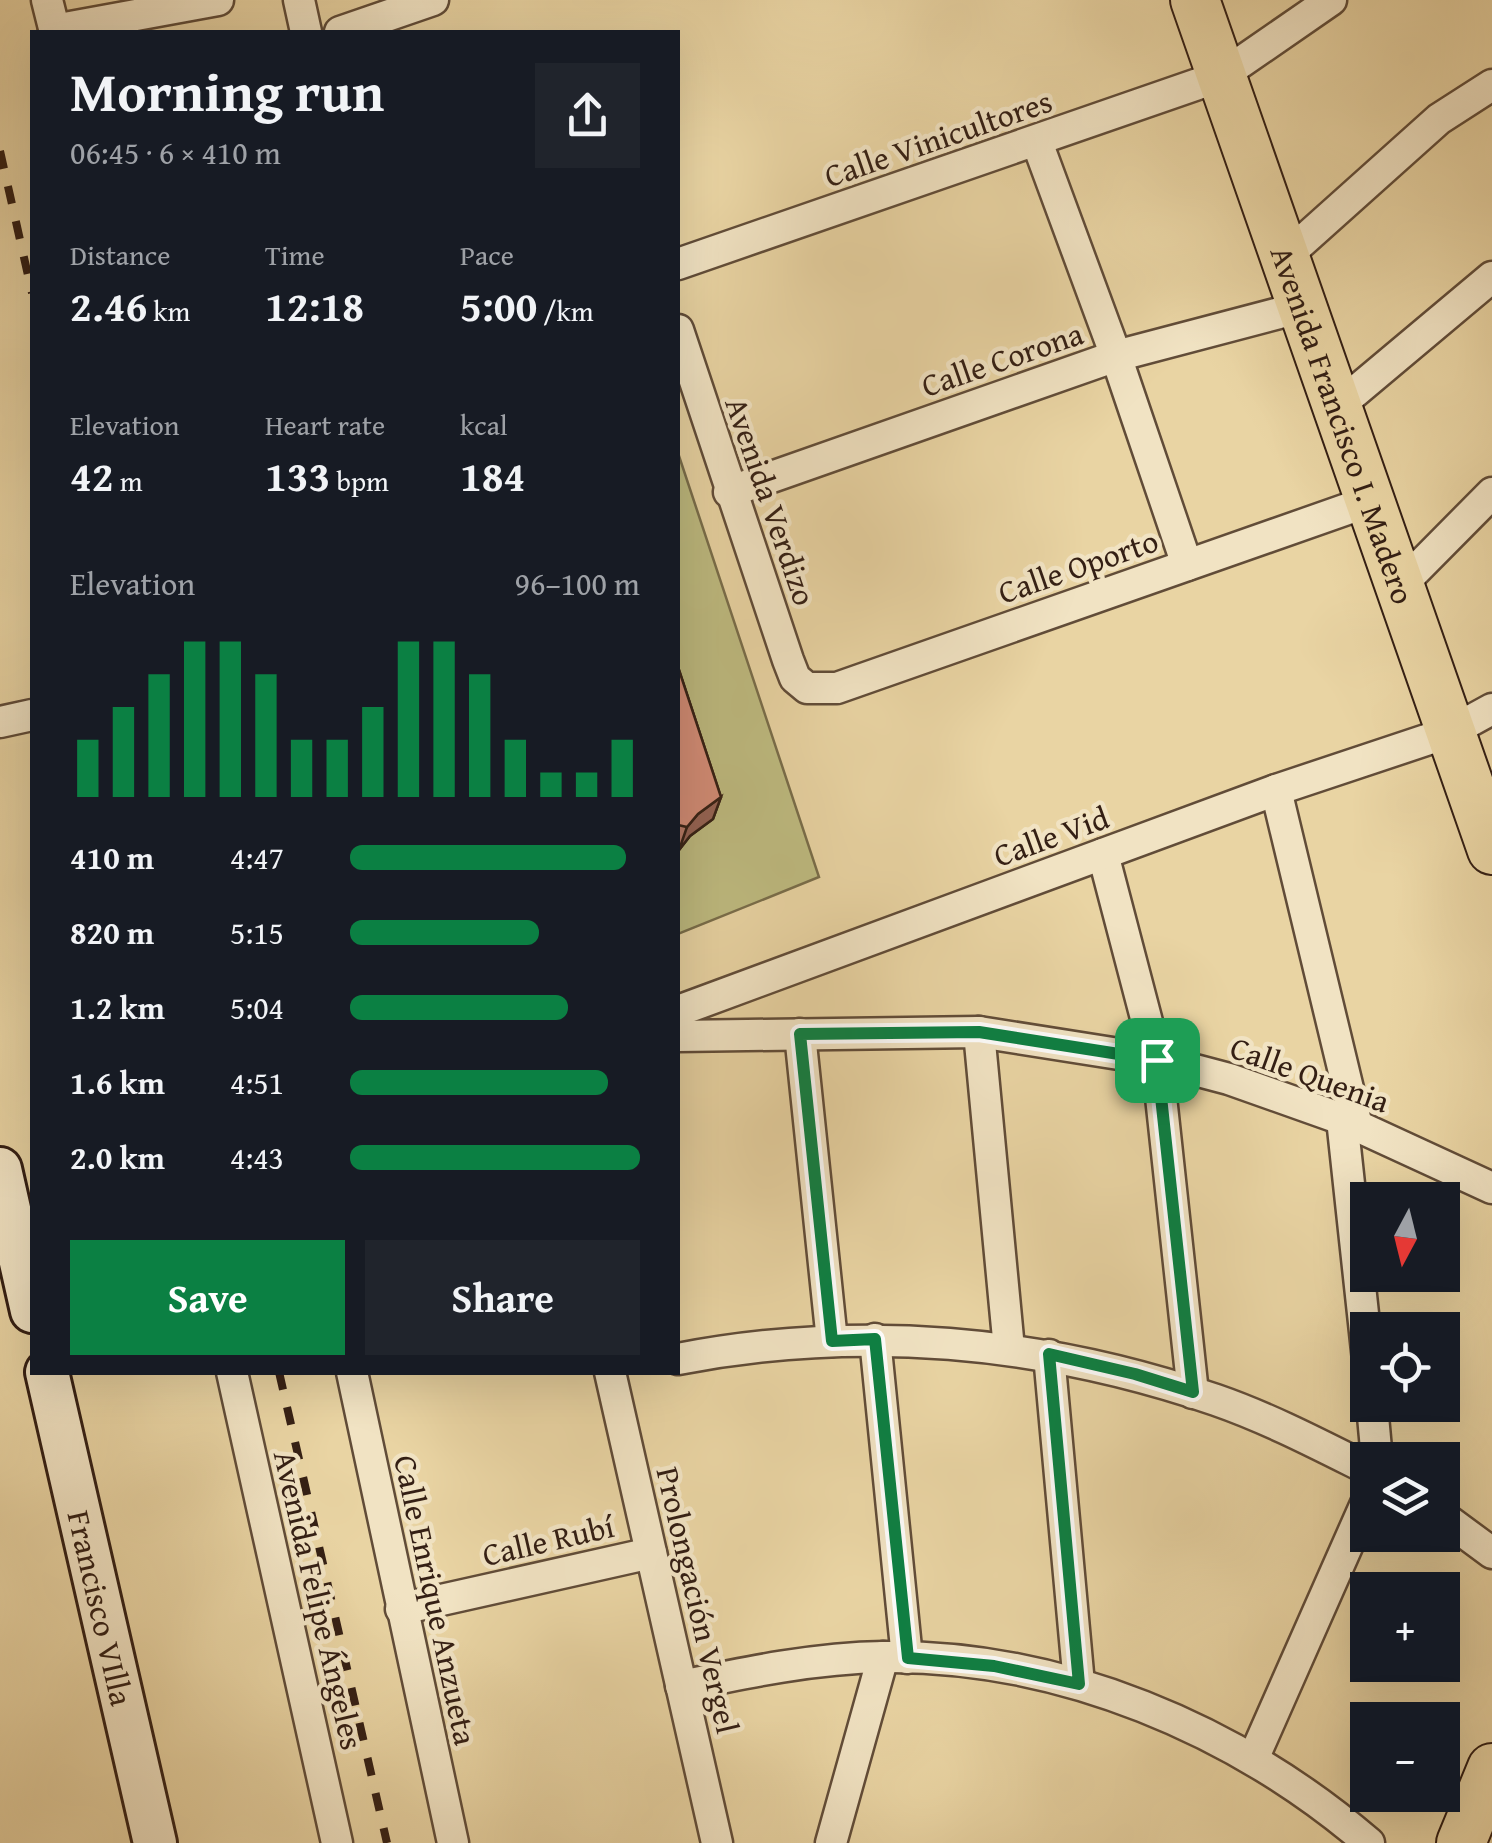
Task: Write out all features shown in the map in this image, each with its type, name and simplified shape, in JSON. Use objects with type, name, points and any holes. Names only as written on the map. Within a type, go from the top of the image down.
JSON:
[{"type":"main road","name":"Avenida Francisco I. Madero","points":[[1195,0],[1490,838]]},
{"type":"main road","points":[[1476,1828],[1492,1768]]},
{"type":"street","points":[[47,0],[54,30]]},
{"type":"street","points":[[59,30],[218,0]]},
{"type":"street","points":[[298,0],[306,30]]},
{"type":"street","points":[[346,30],[434,0]]},
{"type":"street","name":"Calle Vinicultores","points":[[680,263],[1222,76],[1331,0]]},
{"type":"street","points":[[1285,257],[1438,119],[1492,85]]},
{"type":"street","points":[[1037,142],[1187,565]]},
{"type":"street","points":[[1337,407],[1492,278]]},
{"type":"street","name":"Calle Corona","points":[[729,492],[1116,356],[1302,307]]},
{"type":"street","name":"Avenida Verdizo","points":[[680,336],[788,660],[795,678],[807,688]]},
{"type":"street","points":[[1400,586],[1492,493]]},
{"type":"street","name":"Calle Oporto","points":[[807,688],[837,688],[1370,501]]},
{"type":"street","name":"Calle Vid","points":[[680,1010],[1276,790],[1450,732],[1492,709]]},
{"type":"street","points":[[0,722],[30,715]]},
{"type":"street","points":[[1276,790],[1350,1122],[1363,1312]]},
{"type":"street","points":[[1103,854],[1157,1060],[1193,1392]]},
{"type":"street","points":[[979,1032],[1009,1349]]},
{"type":"street","name":"Calle Quenia","points":[[680,1036],[979,1032],[1157,1060],[1228,1079],[1350,1122],[1492,1188]]},
{"type":"street","points":[[800,1034],[832,1341]]},
{"type":"street","points":[[0,1170],[30,1301]]},
{"type":"street","points":[[830,1843],[895,1658],[875,1339]]},
{"type":"street","points":[[680,1360],[741,1347],[875,1339],[962,1343],[1049,1354],[1193,1392],[1300,1434],[1350,1460]]},
{"type":"street","points":[[1049,1354],[1079,1684]]},
{"type":"street","name":"Francisco VIlla","points":[[48,1375],[155,1843]]},
{"type":"street","name":"Avenida Felipe Ángeles","points":[[233,1375],[337,1843]]},
{"type":"street","name":"Calle Enrique Anzueta","points":[[353,1375],[453,1843]]},
{"type":"street","name":"Prolongación Vergel","points":[[610,1375],[717,1843]]},
{"type":"street","points":[[1460,1529],[1492,1553]]},
{"type":"street","points":[[1253,1758],[1350,1540]]},
{"type":"street","name":"Calle Rubí","points":[[402,1609],[651,1553]]},
{"type":"street","points":[[681,1686],[781,1665],[895,1658],[994,1666],[1079,1684],[1168,1716],[1253,1758],[1369,1843]]},
{"type":"shaded area","points":[[680,459],[819,877],[680,933]]},
{"type":"building","points":[[680,673],[721,797],[687,827],[680,825]]},
{"type":"railway","points":[[0,151],[30,284]]},
{"type":"railway","points":[[280,1375],[387,1843]]},
{"type":"route","points":[[979,1032],[1157,1060],[1193,1392],[1049,1354],[1079,1684],[994,1666],[908,1658],[875,1339],[832,1341],[800,1034],[979,1032]]}]
